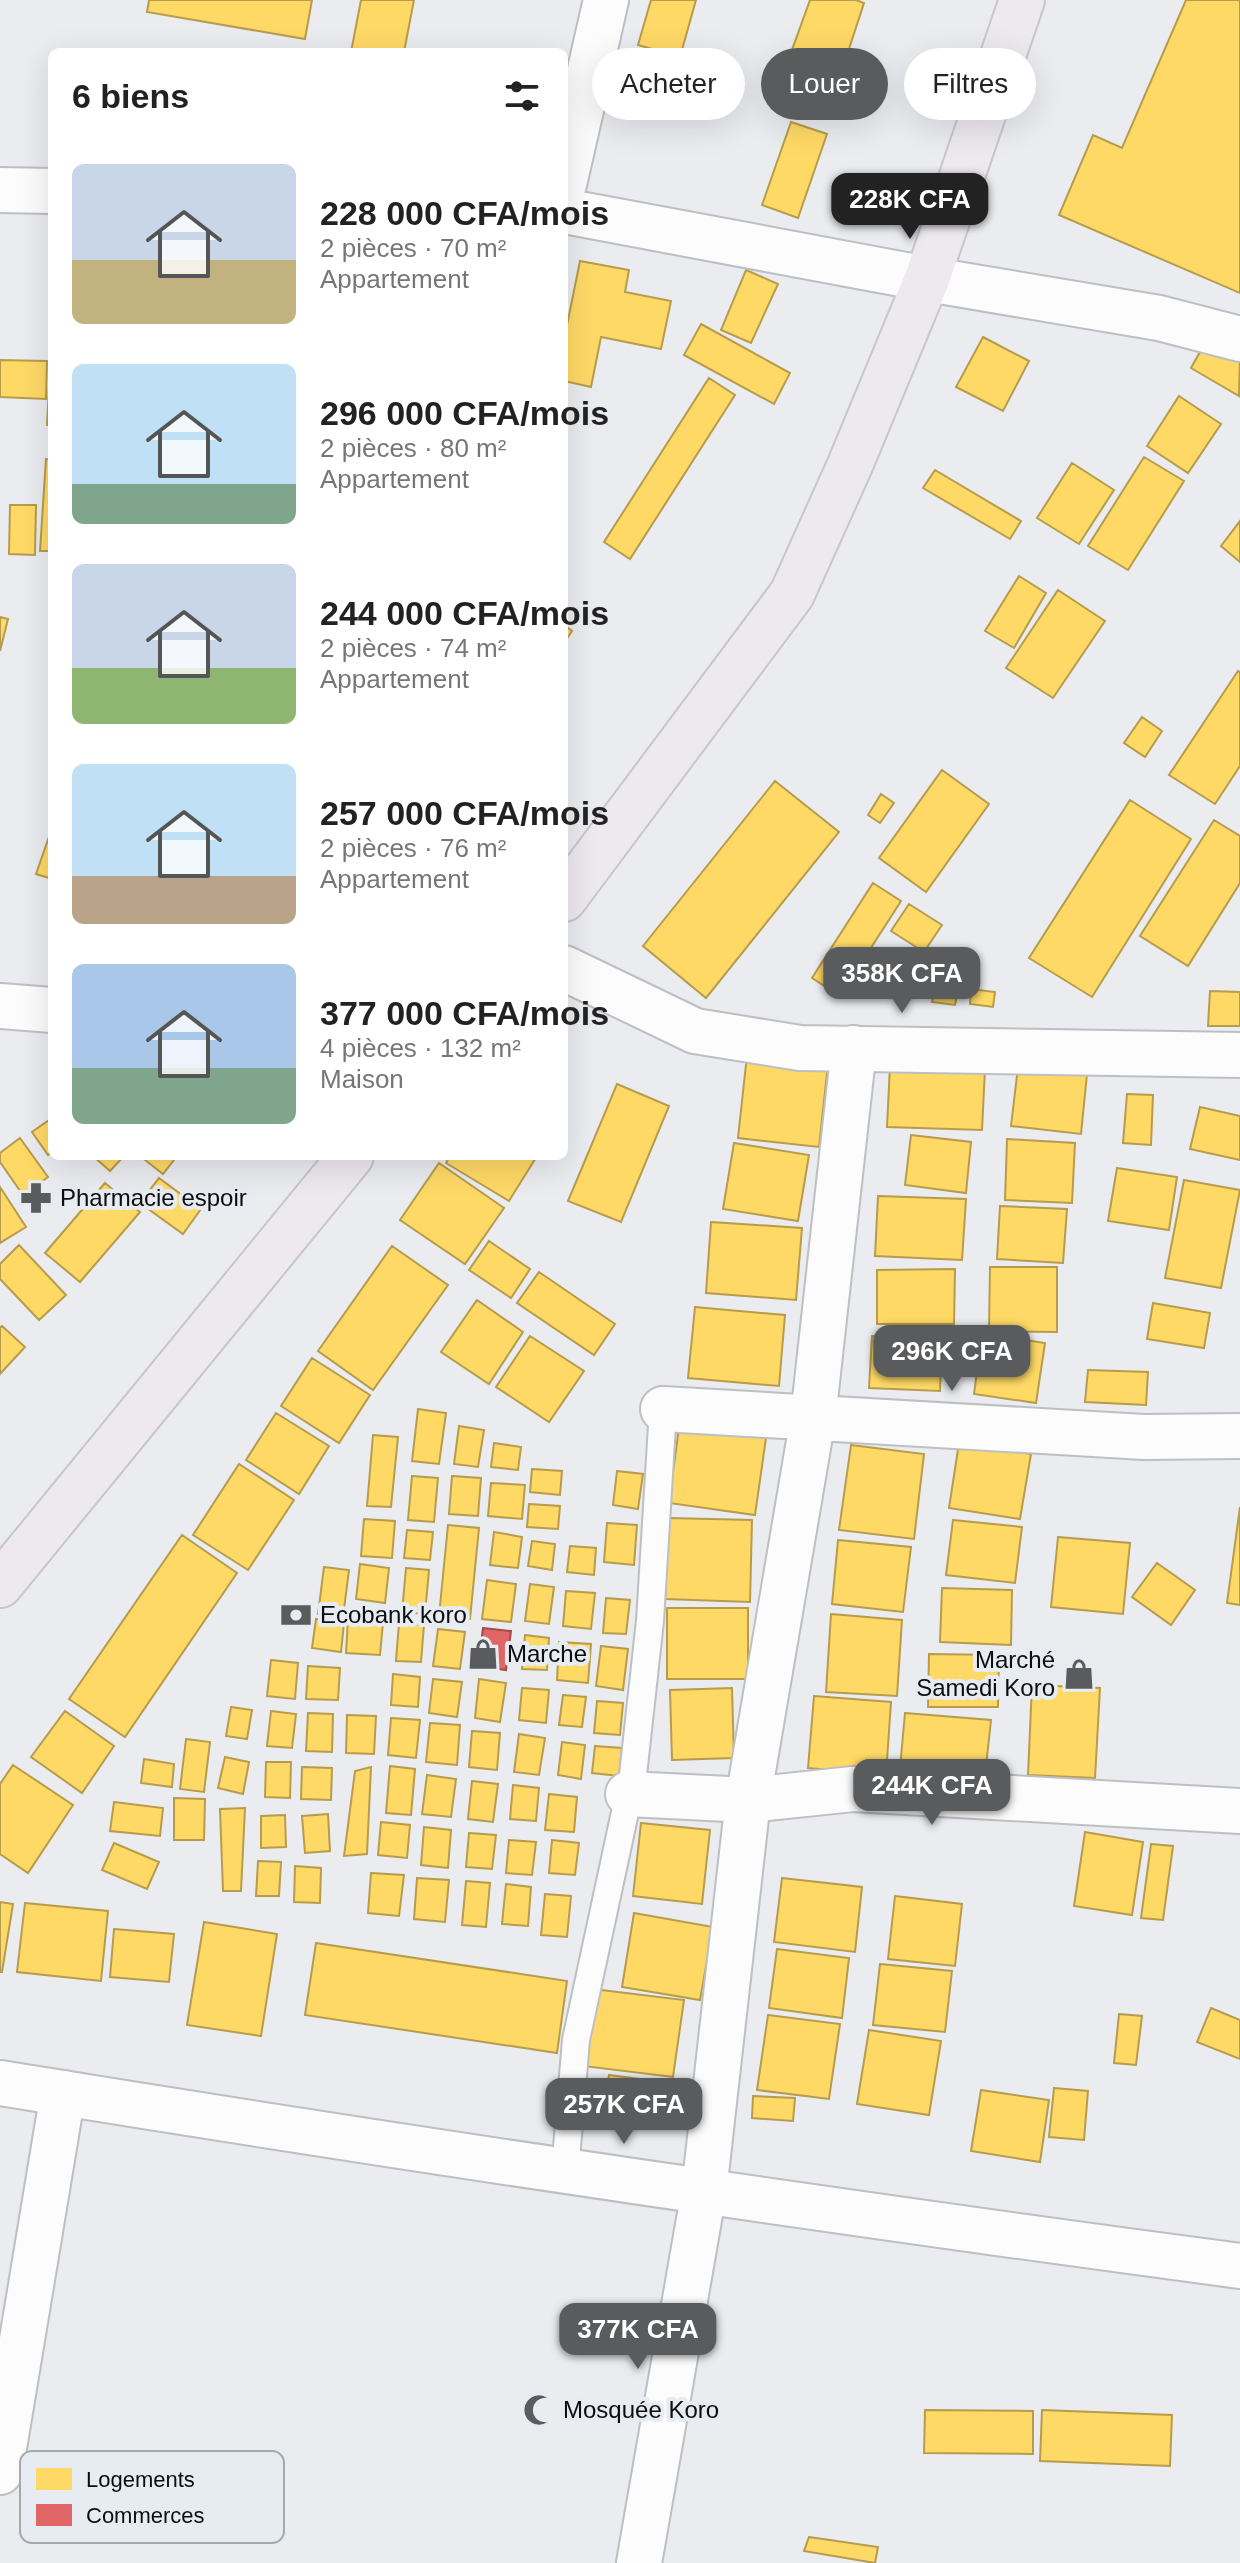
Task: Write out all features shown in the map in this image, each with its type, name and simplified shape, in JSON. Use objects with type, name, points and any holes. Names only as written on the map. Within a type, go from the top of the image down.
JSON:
[{"type":"main road","points":[[568,894],[792,594],[850,465],[927,279],[1022,0]]},
{"type":"main road","points":[[0,1585],[348,1160]]},
{"type":"street","points":[[568,166],[606,0]]},
{"type":"street","points":[[0,190],[48,191]]},
{"type":"street","points":[[568,212],[927,279],[1159,318],[1240,339]]},
{"type":"street","points":[[568,970],[695,1031],[800,1048],[1240,1055]]},
{"type":"street","points":[[0,1006],[48,1010]]},
{"type":"street","points":[[639,2563],[704,2191],[748,1800],[813,1418],[854,1048]]},
{"type":"street","points":[[663,1409],[1144,1437],[1240,1436]]},
{"type":"street","points":[[628,1794],[748,1800],[853,1789],[1240,1811]]},
{"type":"street","points":[[0,2083],[565,2171],[1240,2266]]},
{"type":"street","points":[[0,2472],[63,2093]]},
{"type":"lane","points":[[565,2171],[576,2040],[633,1775],[650,1621],[663,1409]]},
{"type":"building: Logements","points":[[149,0],[312,0],[305,39],[147,12]]},
{"type":"building: Logements","points":[[361,0],[414,0],[405,48],[352,48]]},
{"type":"building: Logements","points":[[651,0],[696,0],[683,48],[638,45]]},
{"type":"building: Logements","points":[[810,0],[856,0],[864,3],[849,48],[793,48]]},
{"type":"building: Logements","points":[[1186,0],[1240,0],[1240,293],[1059,215],[1093,135],[1122,148]]},
{"type":"building: Logements","points":[[791,122],[827,134],[798,218],[762,205]]},
{"type":"building: Logements","points":[[580,261],[629,270],[625,292],[671,301],[661,349],[601,337],[591,387],[568,382],[568,320]]},
{"type":"building: Logements","points":[[746,270],[778,284],[751,343],[721,330]]},
{"type":"building: Logements","points":[[701,324],[790,373],[774,404],[684,355]]},
{"type":"building: Logements","points":[[1209,336],[1240,355],[1239,396],[1191,368]]},
{"type":"building: Logements","points":[[983,337],[1029,361],[1003,411],[956,387]]},
{"type":"building: Logements","points":[[0,360],[47,361],[46,399],[0,397]]},
{"type":"building: Logements","points":[[709,378],[735,395],[630,559],[604,542]]},
{"type":"building: Logements","points":[[1179,396],[1221,424],[1188,473],[1147,446]]},
{"type":"building: Logements","points":[[1144,457],[1184,481],[1128,570],[1088,546]]},
{"type":"building: Logements","points":[[46,459],[48,551],[40,551]]},
{"type":"building: Logements","points":[[1072,463],[1114,490],[1079,544],[1037,518]]},
{"type":"building: Logements","points":[[935,470],[1021,521],[1010,539],[923,488]]},
{"type":"building: Logements","points":[[10,505],[36,505],[35,555],[9,554]]},
{"type":"building: Logements","points":[[1240,521],[1240,562],[1221,546]]},
{"type":"building: Logements","points":[[1019,576],[1046,593],[1014,648],[985,631]]},
{"type":"building: Logements","points":[[1058,590],[1105,621],[1053,698],[1006,668]]},
{"type":"building: Logements","points":[[0,617],[8,619],[0,651]]},
{"type":"building: Logements","points":[[1238,671],[1240,766],[1215,804],[1169,775]]},
{"type":"building: Logements","points":[[1142,717],[1162,731],[1145,757],[1124,743]]},
{"type":"building: Logements","points":[[942,770],[989,804],[926,892],[879,858]]},
{"type":"building: Logements","points":[[775,781],[839,832],[706,998],[643,946]]},
{"type":"building: Logements","points":[[881,794],[894,803],[880,823],[868,815]]},
{"type":"building: Logements","points":[[1130,800],[1191,839],[1092,997],[1029,958]]},
{"type":"building: Logements","points":[[1214,820],[1240,836],[1240,883],[1188,966],[1140,936]]},
{"type":"building: Logements","points":[[48,840],[48,878],[36,874]]},
{"type":"building: Logements","points":[[873,883],[901,901],[840,996],[812,978]]},
{"type":"building: Logements","points":[[909,904],[942,925],[924,952],[891,931]]},
{"type":"building: Logements","points":[[935,987],[958,990],[955,1005],[932,1002]]},
{"type":"building: Logements","points":[[971,989],[995,992],[993,1007],[970,1004]]},
{"type":"building: Logements","points":[[1210,991],[1240,992],[1240,1026],[1208,1026]]},
{"type":"building: Logements","points":[[747,1055],[828,1064],[819,1147],[738,1138]]},
{"type":"building: Logements","points":[[890,1065],[985,1069],[982,1130],[887,1127]]},
{"type":"building: Logements","points":[[1018,1067],[1087,1074],[1081,1134],[1011,1126]]},
{"type":"building: Logements","points":[[617,1084],[669,1106],[621,1222],[568,1201]]},
{"type":"building: Logements","points":[[1127,1094],[1153,1095],[1151,1145],[1123,1143]]},
{"type":"building: Logements","points":[[1200,1107],[1240,1116],[1240,1160],[1190,1149]]},
{"type":"building: Logements","points":[[48,1121],[48,1155],[32,1132]]},
{"type":"building: Logements","points":[[911,1135],[971,1142],[966,1193],[905,1185]]},
{"type":"building: Logements","points":[[20,1138],[48,1177],[23,1195],[0,1162],[0,1153]]},
{"type":"building: Logements","points":[[1007,1139],[1075,1143],[1072,1203],[1005,1200]]},
{"type":"building: Logements","points":[[734,1143],[809,1155],[798,1221],[723,1209]]},
{"type":"building: Logements","points":[[98,1160],[120,1160],[110,1171]]},
{"type":"building: Logements","points":[[145,1160],[174,1160],[163,1174]]},
{"type":"building: Logements","points":[[448,1160],[535,1160],[509,1201],[446,1163]]},
{"type":"building: Logements","points":[[439,1163],[504,1208],[465,1264],[400,1220]]},
{"type":"building: Logements","points":[[1117,1168],[1177,1177],[1169,1230],[1108,1221]]},
{"type":"building: Logements","points":[[159,1178],[201,1209],[183,1234],[140,1203]]},
{"type":"building: Logements","points":[[1184,1180],[1240,1190],[1221,1288],[1165,1278]]},
{"type":"building: Logements","points":[[105,1183],[140,1212],[80,1282],[45,1253]]},
{"type":"building: Logements","points":[[0,1187],[26,1227],[0,1243]]},
{"type":"building: Logements","points":[[878,1196],[966,1199],[962,1260],[875,1256]]},
{"type":"building: Logements","points":[[1000,1206],[1067,1209],[1063,1263],[997,1259]]},
{"type":"building: Logements","points":[[711,1222],[802,1228],[796,1300],[706,1293]]},
{"type":"building: Logements","points":[[489,1241],[530,1269],[511,1298],[469,1270]]},
{"type":"building: Logements","points":[[19,1245],[66,1295],[39,1320],[0,1279],[0,1264]]},
{"type":"building: Logements","points":[[392,1246],[448,1285],[373,1390],[318,1351]]},
{"type":"building: Logements","points":[[990,1267],[1057,1267],[1057,1332],[989,1331]]},
{"type":"building: Logements","points":[[955,1269],[954,1324],[877,1324],[877,1270]]},
{"type":"building: Logements","points":[[539,1272],[615,1324],[594,1355],[517,1303]]},
{"type":"building: Logements","points":[[477,1300],[523,1332],[489,1384],[441,1352]]},
{"type":"building: Logements","points":[[1153,1303],[1210,1313],[1204,1348],[1147,1339]]},
{"type":"building: Logements","points":[[695,1307],[785,1315],[779,1386],[688,1378]]},
{"type":"building: Logements","points":[[2,1326],[25,1347],[0,1374],[0,1328]]},
{"type":"building: Logements","points":[[982,1333],[1045,1343],[1036,1403],[974,1394]]},
{"type":"building: Logements","points":[[530,1336],[584,1371],[549,1422],[496,1387]]},
{"type":"building: Logements","points":[[872,1336],[942,1338],[940,1391],[869,1388]]},
{"type":"building: Logements","points":[[312,1358],[370,1395],[339,1443],[281,1406]]},
{"type":"building: Logements","points":[[1088,1370],[1148,1372],[1146,1405],[1085,1402]]},
{"type":"building: Logements","points":[[418,1409],[446,1413],[439,1464],[412,1461]]},
{"type":"building: Logements","points":[[276,1413],[329,1446],[299,1494],[246,1460]]},
{"type":"building: Logements","points":[[459,1426],[484,1430],[478,1467],[454,1464]]},
{"type":"building: Logements","points":[[679,1427],[766,1438],[755,1515],[669,1503]]},
{"type":"building: Logements","points":[[373,1435],[398,1437],[391,1507],[367,1506]]},
{"type":"building: Logements","points":[[494,1443],[521,1447],[518,1470],[491,1467]]},
{"type":"building: Logements","points":[[959,1443],[1031,1454],[1020,1519],[949,1508]]},
{"type":"building: Logements","points":[[851,1445],[924,1454],[914,1539],[839,1530]]},
{"type":"building: Logements","points":[[239,1464],[294,1500],[248,1570],[193,1535]]},
{"type":"building: Logements","points":[[532,1469],[562,1471],[560,1495],[530,1492]]},
{"type":"building: Logements","points":[[617,1471],[643,1474],[638,1509],[613,1505]]},
{"type":"building: Logements","points":[[412,1476],[438,1478],[434,1522],[408,1520]]},
{"type":"building: Logements","points":[[452,1476],[481,1478],[478,1516],[449,1514]]},
{"type":"building: Logements","points":[[491,1483],[525,1485],[522,1519],[488,1516]]},
{"type":"building: Logements","points":[[529,1504],[560,1506],[558,1529],[527,1527]]},
{"type":"building: Logements","points":[[1240,1507],[1240,1605],[1227,1603]]},
{"type":"building: Logements","points":[[668,1518],[752,1520],[750,1602],[665,1599]]},
{"type":"building: Logements","points":[[364,1519],[395,1521],[392,1558],[361,1556]]},
{"type":"building: Logements","points":[[953,1520],[1022,1527],[1015,1583],[946,1575]]},
{"type":"building: Logements","points":[[607,1523],[637,1525],[634,1565],[604,1562]]},
{"type":"building: Logements","points":[[448,1525],[479,1528],[470,1619],[439,1616]]},
{"type":"building: Logements","points":[[407,1530],[433,1532],[430,1560],[404,1558]]},
{"type":"building: Logements","points":[[494,1532],[522,1537],[518,1568],[490,1565]]},
{"type":"building: Logements","points":[[182,1535],[237,1573],[125,1737],[69,1699]]},
{"type":"building: Logements","points":[[1058,1537],[1130,1543],[1123,1614],[1051,1607]]},
{"type":"building: Logements","points":[[838,1540],[911,1547],[903,1612],[832,1604]]},
{"type":"building: Logements","points":[[532,1541],[555,1544],[552,1570],[528,1566]]},
{"type":"building: Logements","points":[[570,1546],[596,1548],[594,1575],[567,1572]]},
{"type":"building: Logements","points":[[1157,1563],[1195,1590],[1171,1625],[1132,1597]]},
{"type":"building: Logements","points":[[360,1564],[389,1568],[385,1603],[356,1599]]},
{"type":"building: Logements","points":[[324,1567],[349,1570],[343,1617],[318,1614]]},
{"type":"building: Logements","points":[[406,1568],[429,1570],[425,1614],[402,1612]]},
{"type":"building: Logements","points":[[487,1580],[516,1584],[511,1622],[482,1619]]},
{"type":"building: Logements","points":[[530,1584],[554,1587],[549,1624],[525,1621]]},
{"type":"building: Logements","points":[[942,1588],[1012,1590],[1011,1645],[940,1642]]},
{"type":"building: Logements","points":[[566,1591],[595,1593],[591,1629],[563,1626]]},
{"type":"building: Logements","points":[[606,1598],[630,1600],[626,1634],[603,1633]]},
{"type":"building: Logements","points":[[667,1608],[748,1608],[748,1679],[667,1679]]},
{"type":"building: Logements","points":[[831,1614],[902,1620],[897,1696],[826,1692]]},
{"type":"building: Logements","points":[[348,1618],[383,1622],[380,1655],[346,1653]]},
{"type":"building: Logements","points":[[316,1619],[344,1623],[341,1652],[312,1648]]},
{"type":"building: Logements","points":[[399,1623],[424,1625],[421,1662],[396,1661]]},
{"type":"building: Logements","points":[[438,1629],[465,1632],[460,1669],[433,1666]]},
{"type":"building: Logements","points":[[525,1635],[549,1638],[547,1670],[522,1669]]},
{"type":"building: Logements","points":[[559,1642],[591,1644],[588,1683],[557,1680]]},
{"type":"building: Logements","points":[[601,1646],[628,1649],[623,1690],[596,1686]]},
{"type":"building: Logements","points":[[929,1654],[999,1655],[998,1707],[928,1707]]},
{"type":"building: Logements","points":[[271,1660],[298,1663],[295,1699],[267,1696]]},
{"type":"building: Logements","points":[[308,1666],[340,1668],[338,1700],[306,1699]]},
{"type":"building: Logements","points":[[393,1674],[420,1677],[418,1707],[391,1705]]},
{"type":"building: Logements","points":[[433,1679],[462,1682],[457,1717],[429,1713]]},
{"type":"building: Logements","points":[[479,1679],[506,1683],[500,1722],[475,1718]]},
{"type":"building: Logements","points":[[1032,1685],[1100,1688],[1095,1778],[1028,1775]]},
{"type":"building: Logements","points":[[522,1688],[549,1690],[546,1723],[519,1720]]},
{"type":"building: Logements","points":[[732,1688],[734,1758],[672,1760],[670,1690]]},
{"type":"building: Logements","points":[[563,1695],[586,1697],[582,1727],[559,1725]]},
{"type":"building: Logements","points":[[814,1696],[891,1702],[886,1775],[808,1768]]},
{"type":"building: Logements","points":[[597,1701],[623,1703],[620,1735],[594,1733]]},
{"type":"building: Logements","points":[[231,1707],[252,1710],[247,1739],[226,1736]]},
{"type":"building: Logements","points":[[65,1711],[114,1746],[82,1793],[31,1757]]},
{"type":"building: Logements","points":[[271,1711],[296,1714],[292,1748],[267,1746]]},
{"type":"building: Logements","points":[[308,1713],[333,1714],[332,1752],[306,1751]]},
{"type":"building: Logements","points":[[905,1713],[991,1720],[985,1776],[900,1768]]},
{"type":"building: Logements","points":[[347,1715],[376,1716],[374,1754],[346,1753]]},
{"type":"building: Logements","points":[[391,1718],[420,1720],[416,1758],[388,1755]]},
{"type":"building: Logements","points":[[430,1723],[460,1725],[457,1765],[426,1762]]},
{"type":"building: Logements","points":[[472,1731],[500,1733],[497,1770],[469,1767]]},
{"type":"building: Logements","points":[[519,1734],[545,1738],[539,1775],[514,1772]]},
{"type":"building: Logements","points":[[186,1739],[210,1742],[204,1792],[180,1789]]},
{"type":"building: Logements","points":[[562,1742],[585,1745],[581,1779],[558,1775]]},
{"type":"building: Logements","points":[[595,1746],[622,1748],[619,1776],[592,1773]]},
{"type":"building: Logements","points":[[225,1757],[249,1762],[243,1794],[218,1788]]},
{"type":"building: Logements","points":[[144,1759],[174,1764],[172,1787],[141,1783]]},
{"type":"building: Logements","points":[[266,1762],[291,1762],[290,1798],[265,1797]]},
{"type":"building: Logements","points":[[13,1765],[73,1805],[28,1873],[0,1854],[0,1784]]},
{"type":"building: Logements","points":[[390,1766],[415,1769],[411,1815],[386,1813]]},
{"type":"building: Logements","points":[[302,1767],[332,1768],[331,1800],[301,1799]]},
{"type":"building: Logements","points":[[371,1767],[367,1854],[344,1856],[355,1771]]},
{"type":"building: Logements","points":[[427,1775],[456,1779],[451,1817],[422,1814]]},
{"type":"building: Logements","points":[[472,1781],[498,1784],[493,1822],[468,1819]]},
{"type":"building: Logements","points":[[513,1785],[539,1788],[536,1821],[510,1819]]},
{"type":"building: Logements","points":[[549,1794],[577,1797],[574,1832],[545,1830]]},
{"type":"building: Logements","points":[[174,1798],[205,1799],[204,1840],[174,1840]]},
{"type":"building: Logements","points":[[114,1802],[163,1808],[160,1836],[110,1831]]},
{"type":"building: Logements","points":[[245,1808],[241,1891],[223,1891],[220,1809]]},
{"type":"building: Logements","points":[[328,1814],[330,1851],[305,1853],[302,1816]]},
{"type":"building: Logements","points":[[285,1815],[286,1847],[261,1848],[261,1816]]},
{"type":"building: Logements","points":[[381,1822],[410,1825],[407,1858],[378,1855]]},
{"type":"building: Logements","points":[[641,1823],[710,1830],[702,1904],[633,1896]]},
{"type":"building: Logements","points":[[424,1827],[451,1830],[448,1868],[421,1865]]},
{"type":"building: Logements","points":[[1085,1832],[1143,1842],[1132,1915],[1074,1906]]},
{"type":"building: Logements","points":[[469,1833],[496,1835],[492,1869],[466,1867]]},
{"type":"building: Logements","points":[[509,1840],[536,1842],[532,1875],[506,1873]]},
{"type":"building: Logements","points":[[552,1840],[579,1843],[575,1875],[549,1873]]},
{"type":"building: Logements","points":[[114,1843],[159,1862],[147,1889],[102,1870]]},
{"type":"building: Logements","points":[[1151,1844],[1173,1846],[1163,1920],[1141,1918]]},
{"type":"building: Logements","points":[[258,1861],[281,1862],[279,1896],[256,1896]]},
{"type":"building: Logements","points":[[295,1866],[321,1868],[320,1903],[294,1902]]},
{"type":"building: Logements","points":[[371,1873],[404,1875],[399,1916],[368,1913]]},
{"type":"building: Logements","points":[[417,1878],[449,1880],[445,1922],[414,1919]]},
{"type":"building: Logements","points":[[782,1878],[862,1887],[855,1952],[774,1942]]},
{"type":"building: Logements","points":[[466,1881],[490,1883],[486,1927],[462,1925]]},
{"type":"building: Logements","points":[[506,1884],[531,1887],[528,1926],[502,1924]]},
{"type":"building: Logements","points":[[545,1894],[571,1896],[567,1937],[541,1935]]},
{"type":"building: Logements","points":[[895,1896],[962,1904],[955,1966],[888,1959]]},
{"type":"building: Logements","points":[[0,1902],[13,1904],[2,1972],[0,1972]]},
{"type":"building: Logements","points":[[25,1903],[108,1911],[101,1981],[17,1972]]},
{"type":"building: Logements","points":[[634,1913],[713,1927],[700,2000],[622,1987]]},
{"type":"building: Logements","points":[[204,1922],[277,1934],[261,2036],[187,2025]]},
{"type":"building: Logements","points":[[114,1929],[174,1934],[169,1982],[110,1977]]},
{"type":"building: Logements","points":[[316,1943],[567,1981],[557,2053],[305,2015]]},
{"type":"building: Logements","points":[[777,1949],[849,1958],[842,2018],[769,2008]]},
{"type":"building: Logements","points":[[880,1964],[952,1971],[945,2032],[873,2025]]},
{"type":"building: Logements","points":[[593,1989],[684,2000],[673,2077],[583,2066]]},
{"type":"building: Logements","points":[[1211,2008],[1240,2020],[1240,2059],[1197,2042]]},
{"type":"building: Logements","points":[[1119,2014],[1142,2016],[1136,2065],[1114,2063]]},
{"type":"building: Logements","points":[[768,2015],[840,2024],[829,2099],[757,2090]]},
{"type":"building: Logements","points":[[869,2030],[941,2041],[929,2115],[857,2104]]},
{"type":"building: Logements","points":[[609,2075],[656,2081],[652,2113],[604,2106]]},
{"type":"building: Logements","points":[[1054,2088],[1088,2091],[1084,2140],[1049,2137]]},
{"type":"building: Logements","points":[[981,2090],[1049,2100],[1040,2162],[971,2151]]},
{"type":"building: Logements","points":[[753,2096],[795,2098],[793,2121],[752,2118]]},
{"type":"building: Logements","points":[[925,2410],[1033,2411],[1033,2454],[924,2453]]},
{"type":"building: Logements","points":[[1042,2410],[1172,2415],[1170,2466],[1040,2461]]},
{"type":"building: Logements","points":[[809,2537],[878,2547],[875,2563],[804,2551]]},
{"type":"building: Commerces","points":[[483,1628],[511,1631],[506,1670],[478,1666]]},
{"type":"place","name":"Pharmacie espoir","points":[[36,1198]]},
{"type":"place","name":"Ecobank koro","points":[[296,1615]]},
{"type":"place","name":"Marche","points":[[483,1654]]},
{"type":"place","name":"Marché Samedi Koro","points":[[1079,1674]]},
{"type":"place","name":"Mosquée Koro","points":[[539,2410]]}]
